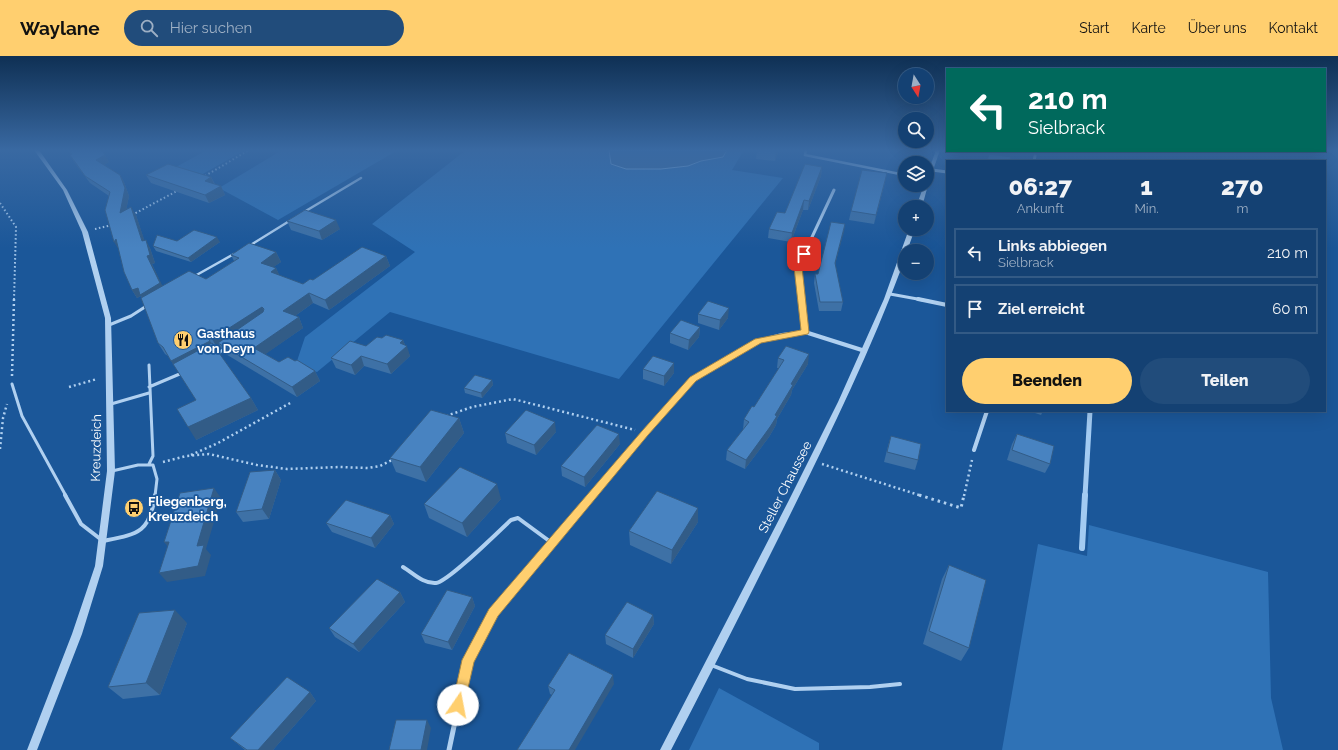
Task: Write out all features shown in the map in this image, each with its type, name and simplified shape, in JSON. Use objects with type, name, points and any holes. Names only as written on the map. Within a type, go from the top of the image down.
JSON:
[{"type":"street","name":"Kreuzdeich","points":[[32,750],[77,634],[99,566],[111,472],[109,325],[105,303],[85,232],[65,190],[59,182]]},
{"type":"street","points":[[805,332],[798,267],[834,190]]},
{"type":"street","name":"Steller Chaussee","points":[[665,750],[710,665],[812,461],[865,350],[890,294],[910,236]]},
{"type":"street","points":[[890,294],[946,305]]},
{"type":"street","points":[[449,750],[468,660],[494,612],[645,433],[693,379],[758,341],[805,332],[865,350]]},
{"type":"street","points":[[974,450],[986,412]]},
{"type":"lane","points":[[301,213],[353,182]]},
{"type":"lane","points":[[243,249],[296,217]]},
{"type":"lane","points":[[187,280],[237,253]]},
{"type":"lane","points":[[109,325],[131,316],[150,303]]},
{"type":"lane","points":[[214,356],[227,347]]},
{"type":"lane","points":[[149,365],[153,456],[149,464]]},
{"type":"lane","points":[[149,387],[184,372]]},
{"type":"lane","points":[[12,384],[22,416],[81,524],[103,541],[128,536],[142,528],[148,522],[156,490],[157,471],[153,465],[149,464],[111,472]]},
{"type":"lane","points":[[110,404],[150,393]]},
{"type":"lane","points":[[403,567],[426,582],[437,583],[450,575],[511,520],[518,518],[552,544]]},
{"type":"lane","points":[[710,665],[746,679],[795,689],[870,687],[900,684]]},
{"type":"path","points":[[128,219],[141,209],[179,190]]},
{"type":"path","points":[[0,203],[16,227],[12,384],[2,419],[0,449]]},
{"type":"path","points":[[85,232],[115,223]]},
{"type":"path","points":[[69,387],[110,376]]},
{"type":"path","points":[[444,417],[472,407],[513,399],[645,433]]},
{"type":"path","points":[[153,465],[186,456],[218,443],[292,402]]},
{"type":"path","points":[[812,461],[961,508],[974,450]]},
{"type":"path","points":[[186,456],[209,454],[257,465],[286,469],[340,467],[368,468],[380,466],[395,459]]},
{"type":"shaded area","points":[[228,182],[342,182],[278,220],[219,188]]},
{"type":"shaded area","points":[[425,182],[779,182],[619,379],[390,312],[317,372],[296,364],[305,337],[415,252],[372,224]]},
{"type":"shaded area","points":[[1089,525],[1268,572],[1271,698],[1283,750],[1002,750],[1038,544],[1087,556]]},
{"type":"shaded area","points":[[719,688],[819,743],[819,750],[689,750]]},
{"type":"building","points":[[95,182],[123,182],[125,188],[120,213],[131,207],[142,241],[146,240],[150,255],[147,256],[160,283],[140,295],[138,288],[132,290],[124,272],[116,239],[114,242],[105,210],[110,192]]},
{"type":"building","points":[[168,182],[209,182],[221,186],[205,195]]},
{"type":"building","points":[[797,182],[816,182],[809,201],[804,200],[792,233],[769,229],[777,212],[785,213]]},
{"type":"building","points":[[859,182],[885,182],[876,215],[851,211]]},
{"type":"building","points":[[305,210],[336,220],[319,231],[287,221]]},
{"type":"building","points":[[831,222],[845,224],[835,263],[843,302],[820,302],[815,274],[818,274]]},
{"type":"building","points":[[194,230],[217,237],[188,258],[153,246],[157,235],[177,241]]},
{"type":"building","points":[[249,243],[276,252],[261,263],[276,268],[271,272],[303,284],[310,279],[313,280],[362,247],[386,256],[325,300],[309,293],[283,311],[299,317],[254,348],[279,362],[288,357],[295,361],[297,360],[315,371],[292,387],[218,343],[263,312],[264,309],[262,307],[212,339],[206,335],[210,341],[171,361],[163,347],[158,343],[141,298],[189,271],[206,279],[239,258],[231,255]]},
{"type":"building","points":[[708,301],[729,308],[720,320],[698,314]]},
{"type":"building","points":[[681,320],[700,327],[689,340],[670,333]]},
{"type":"building","points":[[386,335],[403,340],[400,343],[407,346],[387,364],[361,356],[351,365],[331,358],[350,341],[366,346],[377,337],[382,338]]},
{"type":"building","points":[[212,343],[251,398],[188,427],[177,409],[196,400],[173,364]]},
{"type":"building","points":[[786,346],[809,354],[775,415],[777,416],[746,460],[727,450],[749,422],[744,419],[752,406],[754,407],[784,360],[778,358]]},
{"type":"building","points":[[653,356],[674,363],[664,376],[643,369]]},
{"type":"building","points":[[475,375],[492,380],[481,393],[464,388]]},
{"type":"building","points":[[431,410],[459,418],[420,467],[390,458]]},
{"type":"building","points":[[526,410],[555,422],[534,445],[505,433]]},
{"type":"building","points":[[597,425],[619,434],[584,477],[561,466]]},
{"type":"building","points":[[1017,434],[1054,446],[1050,464],[1012,450]]},
{"type":"building","points":[[891,436],[921,444],[918,460],[887,452]]},
{"type":"building","points":[[460,467],[497,484],[462,523],[424,504]]},
{"type":"building","points":[[275,470],[262,509],[236,512],[250,472]]},
{"type":"building","points":[[214,488],[197,546],[204,545],[198,566],[159,573],[169,542],[164,542],[180,493]]},
{"type":"building","points":[[657,491],[698,508],[672,550],[629,531]]},
{"type":"building","points":[[346,500],[390,515],[371,538],[326,523]]},
{"type":"building","points":[[949,565],[986,580],[969,648],[929,631]]},
{"type":"building","points":[[377,579],[400,592],[353,644],[329,628]]},
{"type":"building","points":[[447,590],[472,597],[448,642],[421,634]]},
{"type":"building","points":[[627,602],[653,615],[633,649],[605,635]]},
{"type":"building","points":[[175,610],[146,683],[108,687],[139,613]]},
{"type":"building","points":[[569,653],[613,675],[569,750],[517,750],[555,690],[548,686]]},
{"type":"building","points":[[287,677],[310,692],[258,750],[247,750],[230,738]]},
{"type":"building","points":[[396,720],[427,720],[421,750],[389,750]]},
{"type":"waterway","points":[[1085,496],[1090,412]]},
{"type":"waterway","points":[[1082,548],[1085,495]]},
{"type":"place","name":"Gasthaus von Deyn","points":[[183,340]]},
{"type":"place","name":"Fliegenberg, Kreuzdeich","points":[[134,508]]},
{"type":"route","points":[[458,705],[468,660],[494,612],[645,433],[693,379],[758,341],[782,335],[805,332],[798,267],[804,254]]}]
